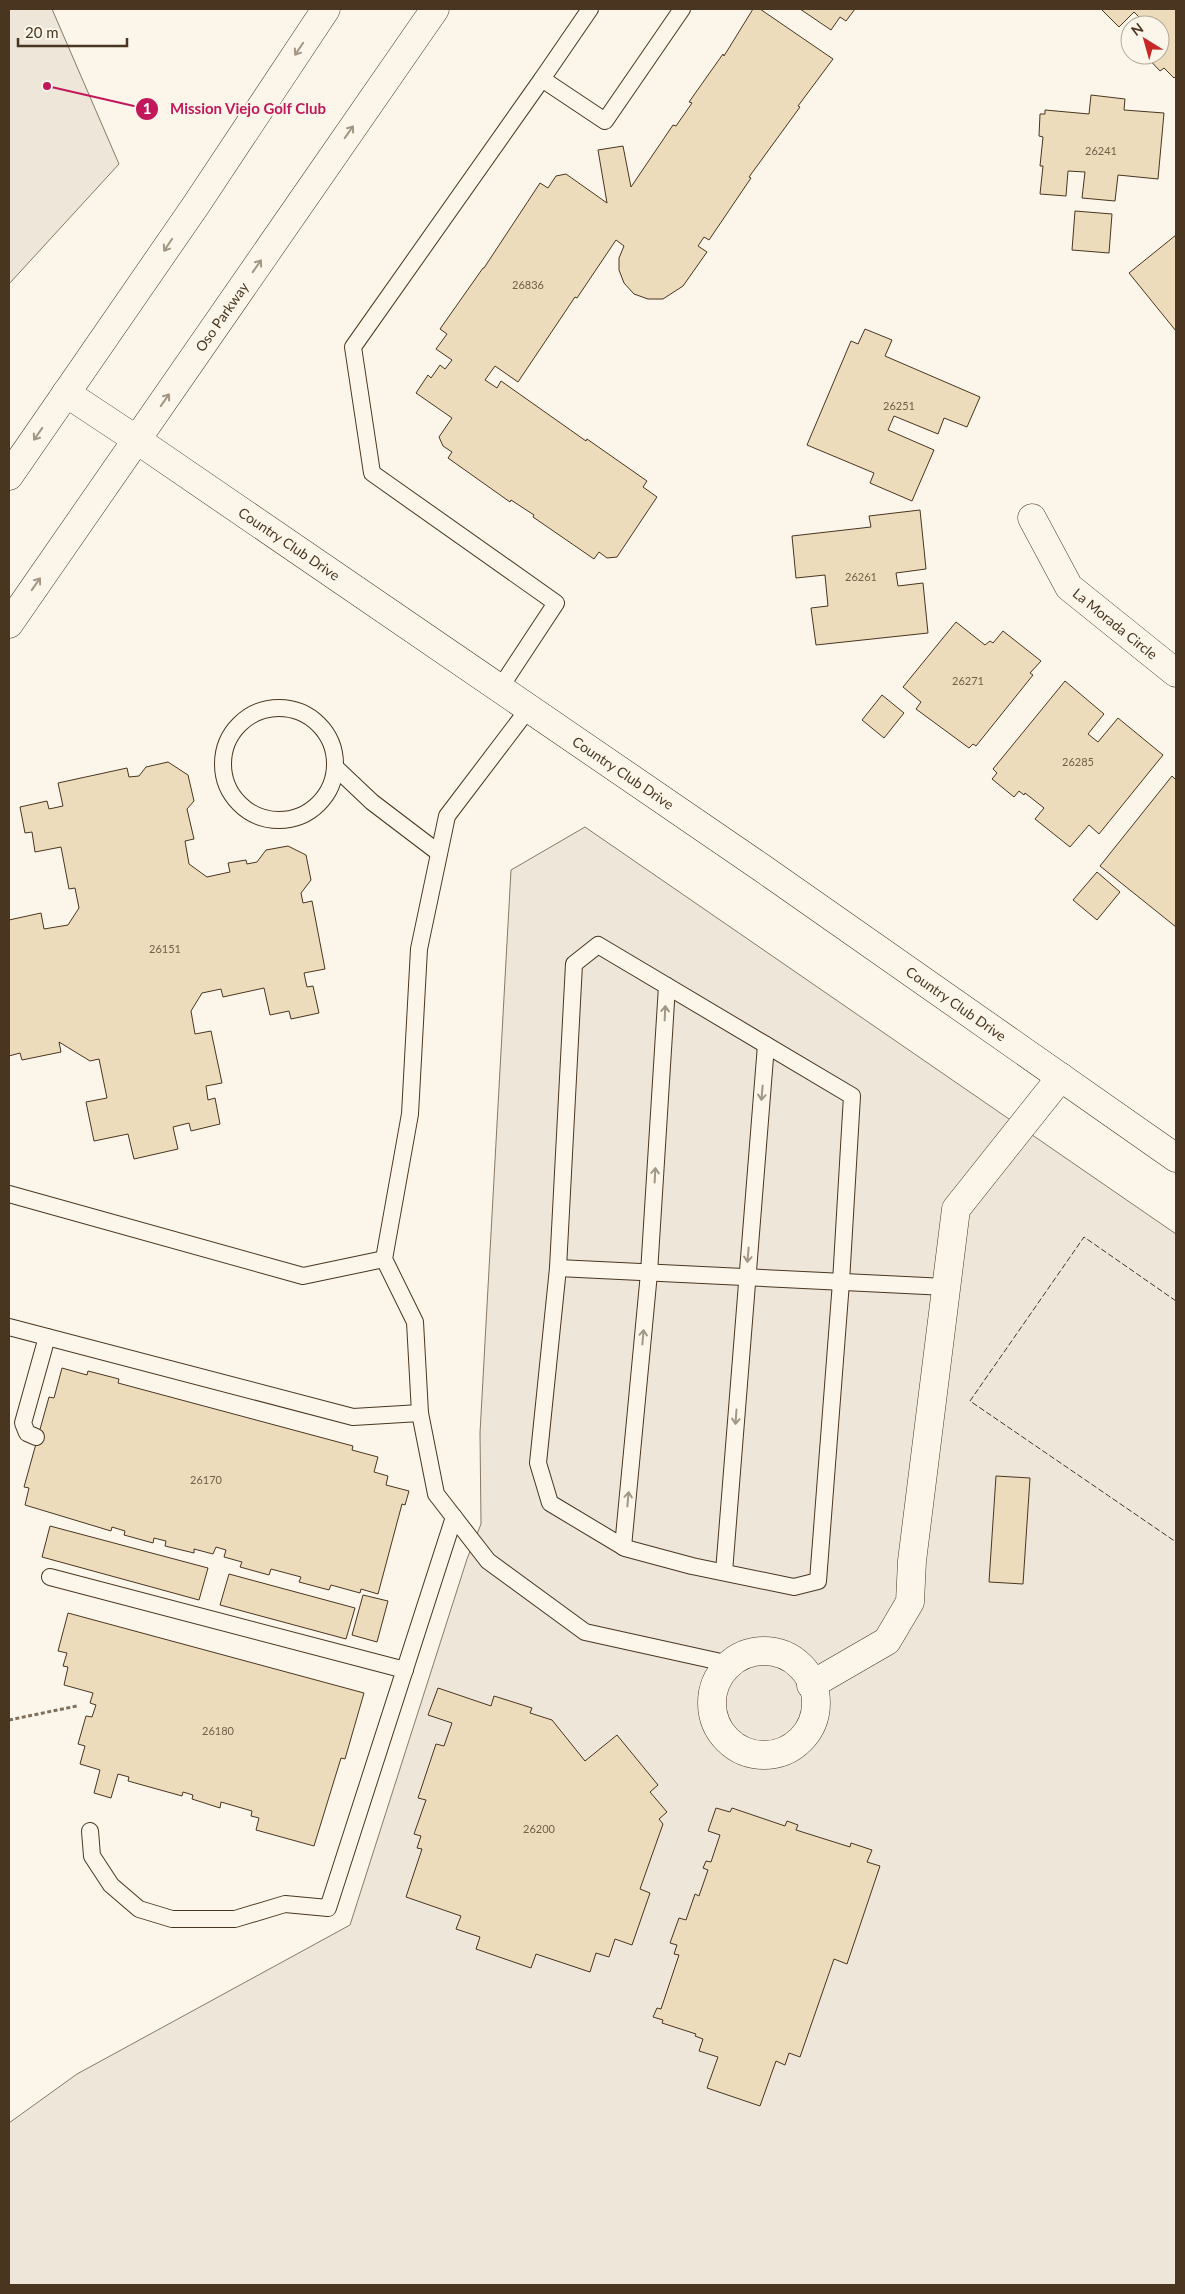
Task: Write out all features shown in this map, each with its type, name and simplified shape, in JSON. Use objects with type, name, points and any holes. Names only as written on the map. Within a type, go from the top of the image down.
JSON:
[{"type":"street","points":[[9,476],[196,205],[326,9]]},
{"type":"street","name":"Oso Parkway","points":[[9,624],[435,9]]},
{"type":"street","name":"Country Club Drive","points":[[66,394],[137,440],[500,688],[1176,1158]]},
{"type":"street","name":"La Morada Circle","points":[[1032,518],[1069,587],[1176,673]]},
{"type":"street","points":[[811,1685],[887,1641],[910,1602],[912,1561],[956,1209],[1061,1077]]},
{"type":"street","points":[[760,1651],[777,1652],[792,1658],[805,1670],[817,1701],[814,1718],[806,1734],[793,1746],[777,1753],[760,1754],[743,1750],[728,1740],[718,1726],[713,1710],[714,1694],[719,1677],[730,1664],[744,1655],[760,1651]]},
{"type":"lane","points":[[500,688],[556,603],[372,473],[354,347],[590,9]]},
{"type":"lane","points":[[542,79],[605,121],[682,9]]},
{"type":"lane","points":[[529,708],[447,816],[419,949],[410,1114],[384,1260],[415,1322],[420,1413],[436,1494],[488,1561],[585,1632],[730,1664]]},
{"type":"lane","points":[[335,767],[331,786],[321,802],[307,813],[290,819],[272,820],[254,815],[239,804],[229,790],[223,772],[224,754],[230,736],[242,722],[259,712],[277,709],[296,710],[312,719],[325,732],[333,749],[335,767],[372,802],[439,853]]},
{"type":"lane","points":[[598,945],[766,1045],[852,1096],[841,1282],[818,1581],[794,1587],[692,1566],[623,1547],[550,1503],[538,1463],[558,1268],[574,964],[598,945]]},
{"type":"lane","points":[[623,1547],[649,1273],[667,986]]},
{"type":"lane","points":[[724,1572],[746,1277],[766,1045]]},
{"type":"lane","points":[[9,1194],[303,1276],[384,1260]]},
{"type":"lane","points":[[558,1268],[946,1287]]},
{"type":"lane","points":[[9,1327],[354,1417],[420,1413]]},
{"type":"lane","points":[[36,1437],[27,1433],[23,1423],[47,1337]]},
{"type":"lane","points":[[90,1831],[92,1856],[111,1885],[139,1909],[172,1919],[235,1919],[285,1904],[328,1908],[454,1518]]},
{"type":"lane","points":[[50,1577],[405,1670]]},
{"type":"path","points":[[9,1720],[77,1706]]},
{"type":"shaded area","points":[[9,9],[52,9],[119,164],[9,284]]},
{"type":"shaded area","points":[[585,827],[1176,1234],[1176,2285],[9,2285],[9,2123],[77,2074],[350,1925],[467,1559],[481,1524],[480,1433],[511,870]]},
{"type":"building","points":[[753,9],[760,9],[833,59],[749,177],[751,178],[709,240],[704,237],[698,246],[707,252],[683,286],[663,299],[648,299],[634,294],[624,283],[619,270],[619,258],[624,246],[616,240],[518,382],[495,366],[485,380],[497,388],[501,381],[586,441],[587,439],[647,481],[643,487],[657,497],[617,557],[607,558],[599,552],[594,559],[533,517],[534,515],[511,500],[510,502],[448,458],[452,452],[443,446],[439,437],[452,418],[416,393],[428,375],[431,378],[440,365],[445,369],[452,360],[436,349],[447,334],[440,329],[484,268],[540,183],[548,188],[556,176],[566,174],[607,203],[598,150],[623,146],[631,187],[673,125],[676,126],[692,103],[689,102],[723,54],[724,56]]},
{"type":"building","points":[[800,9],[855,9],[846,21],[840,17],[831,30]]},
{"type":"building","points":[[1101,9],[1176,9],[1176,76],[1174,78],[1164,68],[1160,71],[1154,65],[1170,65],[1170,15],[1137,15],[1134,12],[1131,15],[1120,15],[1119,27]]},
{"type":"building","points":[[1091,95],[1125,99],[1124,110],[1164,113],[1158,179],[1118,175],[1115,201],[1082,198],[1085,172],[1068,171],[1066,196],[1040,194],[1043,166],[1040,166],[1043,137],[1039,136],[1040,114],[1045,114],[1045,110],[1089,114]]},
{"type":"building","points":[[1075,211],[1112,214],[1109,253],[1072,250]]},
{"type":"building","points":[[1176,235],[1176,331],[1129,273]]},
{"type":"building","points":[[865,329],[892,340],[885,356],[980,397],[967,427],[944,418],[938,434],[894,416],[888,430],[934,450],[912,501],[870,483],[874,473],[807,445],[851,341],[858,344]]},
{"type":"building","points":[[920,510],[926,569],[896,573],[898,586],[923,583],[928,633],[816,645],[811,608],[828,606],[825,575],[796,578],[792,536],[871,527],[869,516]]},
{"type":"building","points":[[956,622],[985,645],[990,641],[993,643],[1003,631],[1041,661],[1030,673],[1033,675],[976,746],[973,744],[969,748],[916,709],[921,702],[903,687]]},
{"type":"building","points":[[1065,681],[1104,714],[1088,734],[1098,742],[1118,718],[1163,755],[1099,834],[1089,825],[1070,847],[1035,819],[1044,808],[1025,793],[1024,795],[1019,791],[1014,797],[992,779],[997,773],[993,769]]},
{"type":"building","points":[[882,695],[904,713],[884,738],[862,720]]},
{"type":"building","points":[[168,762],[188,775],[194,801],[187,809],[194,839],[185,841],[189,864],[207,877],[230,872],[228,863],[246,860],[247,864],[257,862],[266,850],[288,846],[306,855],[311,880],[301,893],[303,903],[312,901],[325,969],[304,973],[307,987],[313,986],[319,1013],[291,1019],[289,1011],[270,1015],[264,988],[223,997],[221,989],[202,993],[191,1011],[195,1034],[211,1031],[222,1083],[206,1086],[208,1100],[215,1098],[220,1124],[191,1131],[189,1123],[173,1127],[178,1149],[134,1159],[128,1134],[94,1141],[86,1102],[107,1098],[99,1059],[90,1061],[59,1042],[61,1052],[22,1060],[20,1053],[9,1056],[9,920],[41,913],[44,929],[68,925],[79,908],[75,888],[69,889],[61,847],[35,852],[32,832],[25,833],[20,807],[47,801],[49,809],[63,806],[58,783],[127,768],[129,777],[139,776],[146,767]]},
{"type":"building","points":[[1172,776],[1176,780],[1176,927],[1100,866]]},
{"type":"building","points":[[1097,872],[1120,892],[1097,920],[1073,900]]},
{"type":"building","points":[[62,1368],[87,1375],[88,1371],[119,1379],[118,1383],[353,1446],[352,1450],[378,1457],[374,1472],[388,1476],[386,1485],[409,1491],[405,1505],[402,1504],[378,1594],[361,1589],[360,1593],[331,1585],[329,1590],[299,1582],[301,1577],[271,1569],[269,1575],[240,1567],[242,1562],[224,1557],[226,1550],[216,1547],[213,1554],[194,1549],[194,1553],[165,1546],[166,1541],[154,1538],[153,1543],[124,1535],[125,1531],[112,1527],[111,1531],[25,1505],[29,1488],[24,1487],[49,1397],[54,1398]]},
{"type":"building","points":[[996,1476],[1030,1478],[1023,1584],[989,1582]]},
{"type":"building","points":[[50,1526],[208,1568],[199,1600],[42,1557]]},
{"type":"building","points":[[229,1574],[355,1608],[346,1639],[220,1605]]},
{"type":"building","points":[[363,1595],[388,1601],[377,1642],[352,1635]]},
{"type":"building","points":[[68,1613],[364,1693],[345,1759],[341,1758],[314,1846],[256,1830],[259,1818],[251,1816],[252,1811],[221,1802],[220,1808],[192,1799],[193,1795],[183,1792],[182,1796],[128,1781],[129,1777],[118,1774],[111,1798],[94,1793],[100,1770],[80,1764],[85,1746],[78,1744],[86,1716],[92,1717],[96,1705],[90,1703],[93,1693],[64,1685],[68,1667],[63,1666],[67,1653],[58,1651]]},
{"type":"building","points":[[438,1688],[491,1706],[494,1696],[532,1708],[530,1713],[552,1720],[585,1761],[617,1735],[658,1785],[650,1792],[667,1812],[659,1819],[663,1824],[640,1889],[650,1893],[632,1945],[615,1939],[609,1957],[596,1953],[590,1972],[536,1954],[531,1968],[476,1949],[480,1937],[456,1929],[461,1916],[406,1897],[422,1849],[417,1848],[421,1836],[414,1834],[426,1800],[418,1798],[436,1744],[444,1746],[452,1723],[428,1715]]},
{"type":"building","points":[[716,1808],[730,1812],[732,1808],[785,1826],[787,1821],[798,1825],[796,1830],[850,1847],[851,1843],[872,1850],[867,1862],[880,1866],[847,1964],[834,1959],[800,2057],[789,2053],[785,2065],[776,2061],[760,2106],[707,2088],[718,2057],[699,2051],[703,2039],[695,2036],[696,2034],[662,2023],[663,2020],[653,2017],[657,2008],[661,2009],[679,1955],[674,1954],[677,1945],[670,1943],[679,1918],[686,1920],[695,1894],[699,1896],[708,1870],[703,1868],[706,1861],[711,1862],[720,1835],[708,1831]]},
{"type":"fence","points":[[1176,1301],[1084,1237],[970,1401],[1176,1542]]},
{"type":"place","name":"Mission Viejo Golf Club","points":[[47,86]]}]
